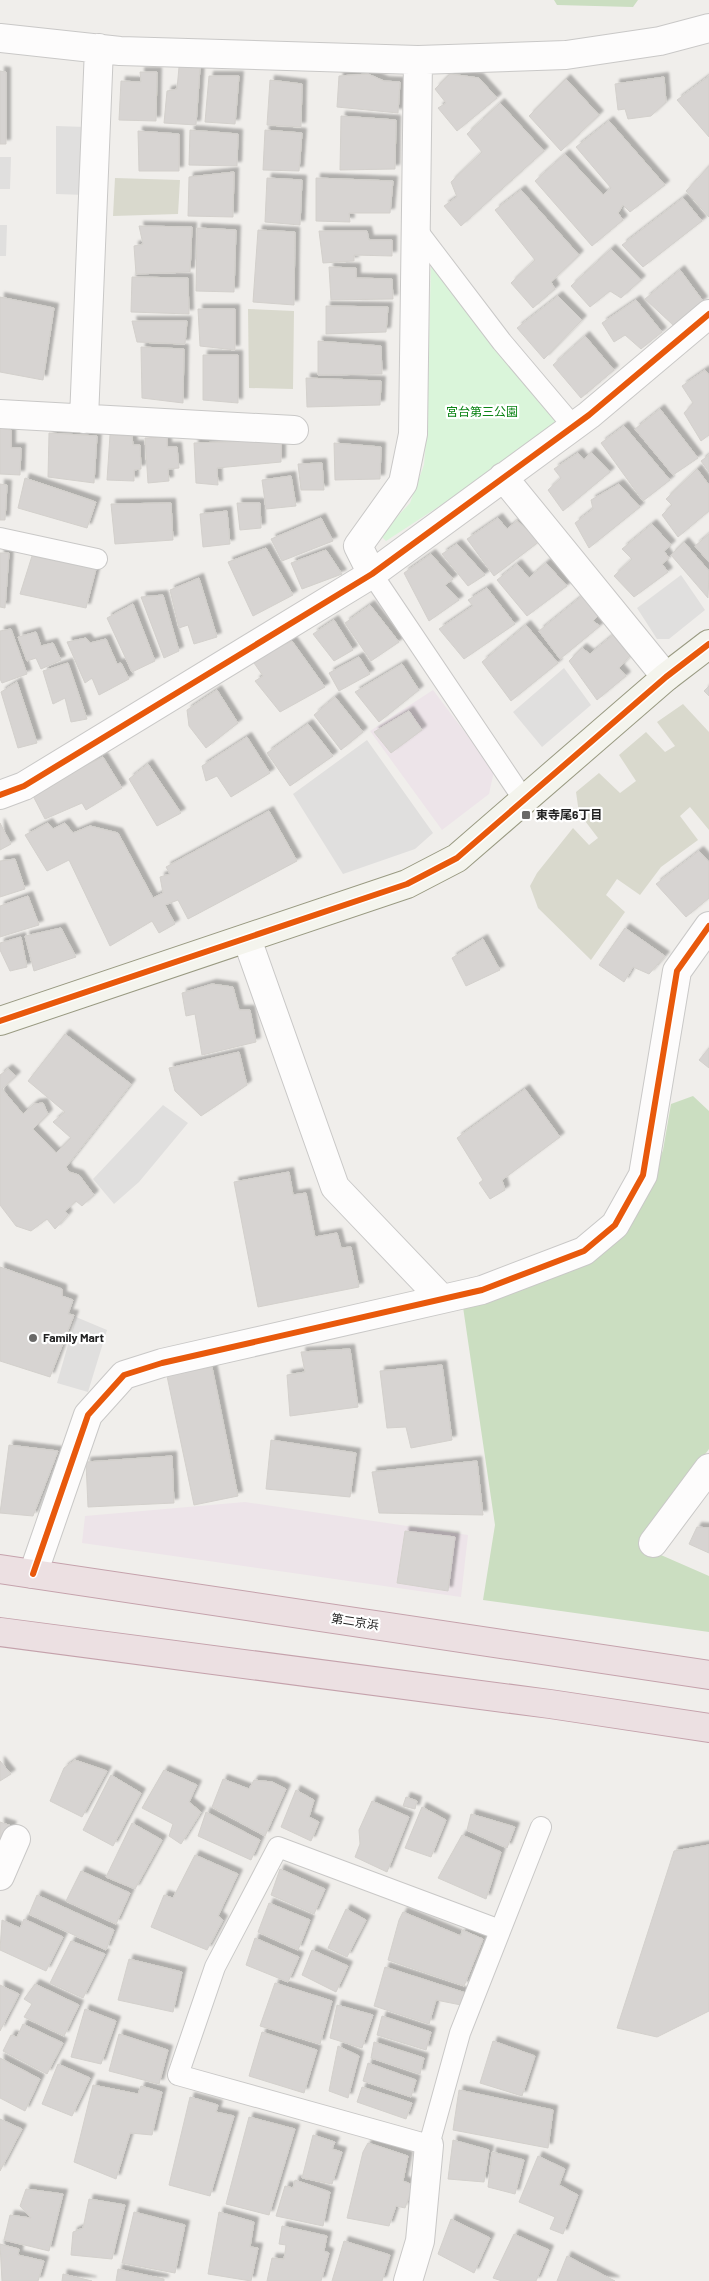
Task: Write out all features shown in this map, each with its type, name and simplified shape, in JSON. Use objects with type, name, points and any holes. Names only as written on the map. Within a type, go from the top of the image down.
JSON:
[{"type":"highway","name":"第二京浜","points":[[0,1569],[709,1675]]},
{"type":"highway","points":[[0,1632],[550,1704],[709,1728]]},
{"type":"street","points":[[0,38],[120,51],[418,60],[566,55],[660,41],[709,28]]},
{"type":"street","points":[[84,419],[99,48]]},
{"type":"street","points":[[372,574],[358,546],[403,483],[413,434],[418,60]]},
{"type":"street","points":[[0,795],[24,786],[372,574],[573,426],[709,314]]},
{"type":"street","points":[[0,414],[294,430]]},
{"type":"street","points":[[503,477],[666,678]]},
{"type":"street","points":[[0,1021],[407,884],[457,858],[666,678],[709,644]]},
{"type":"street","points":[[34,1574],[88,1415],[124,1375],[162,1363],[482,1290],[584,1251],[615,1225],[643,1176],[677,971],[709,926]]},
{"type":"street","points":[[247,938],[335,1187],[442,1299]]},
{"type":"street","points":[[653,1543],[709,1468]]},
{"type":"street","points":[[0,1876],[16,1839]]},
{"type":"street","points":[[408,2281],[420,2241],[429,2145]]},
{"type":"lane","points":[[416,229],[502,342],[573,426]]},
{"type":"lane","points":[[0,538],[97,560]]},
{"type":"lane","points":[[372,574],[524,800]]},
{"type":"lane","points":[[500,1930],[278,1847],[215,1967],[178,2075],[429,2145],[460,2033],[541,1827]]},
{"type":"shaded area","points":[[56,126],[86,127],[85,195],[56,194]]},
{"type":"shaded area","points":[[0,157],[11,157],[10,189],[0,189]]},
{"type":"shaded area","points":[[115,178],[180,180],[178,214],[113,216]]},
{"type":"shaded area","points":[[0,225],[7,225],[6,256],[0,256]]},
{"type":"shaded area","points":[[248,309],[294,311],[293,389],[249,388]]},
{"type":"shaded area","points":[[681,575],[705,610],[669,639],[657,639],[637,608]]},
{"type":"shaded area","points":[[564,668],[591,705],[542,747],[513,712]]},
{"type":"shaded area","points":[[433,690],[494,771],[489,794],[442,830],[370,731]]},
{"type":"shaded area","points":[[683,704],[709,732],[709,830],[690,807],[680,816],[698,840],[661,867],[640,895],[617,879],[606,895],[625,912],[591,960],[538,908],[530,886],[537,873],[573,828],[589,845],[598,838],[579,813],[576,792],[599,773],[620,793],[636,781],[619,755],[646,732],[665,752],[675,746],[657,722]]},
{"type":"shaded area","points":[[367,740],[433,833],[415,849],[343,874],[293,794]]},
{"type":"shaded area","points":[[163,1105],[188,1123],[139,1182],[114,1204],[93,1179]]},
{"type":"shaded area","points":[[76,1317],[107,1330],[88,1392],[57,1383]]},
{"type":"shaded area","points":[[245,1502],[468,1535],[461,1597],[82,1543],[85,1516]]},
{"type":"green space","points":[[554,0],[638,0],[633,7],[557,5]]},
{"type":"green space","name":"宮台第三公園","points":[[431,262],[557,421],[484,477],[386,541],[380,535],[410,503],[424,465],[427,426]]},
{"type":"green space","points":[[693,1096],[709,1111],[709,1449],[638,1545],[709,1576],[709,1632],[483,1600],[495,1525],[463,1307],[561,1275],[600,1253],[650,1186],[663,1150],[671,1104]]},
{"type":"building","points":[[179,67],[200,68],[196,125],[164,123],[167,91],[177,89]]},
{"type":"building","points":[[0,71],[6,72],[6,144],[0,144]]},
{"type":"building","points":[[140,72],[157,72],[156,121],[119,120],[121,81],[141,82]]},
{"type":"building","points":[[368,74],[384,81],[400,82],[398,113],[337,107],[339,76]]},
{"type":"building","points":[[450,74],[479,78],[497,98],[457,131],[438,108],[446,103],[435,89]]},
{"type":"building","points":[[209,76],[239,76],[235,124],[205,122]]},
{"type":"building","points":[[709,76],[709,137],[677,100]]},
{"type":"building","points":[[664,77],[666,102],[651,116],[628,119],[625,109],[618,110],[615,84]]},
{"type":"building","points":[[566,79],[599,115],[561,151],[529,116]]},
{"type":"building","points":[[270,80],[302,84],[301,127],[267,125]]},
{"type":"building","points":[[500,103],[544,151],[461,226],[444,206],[457,197],[451,182],[482,152],[467,134]]},
{"type":"building","points":[[341,116],[396,120],[395,169],[340,170]]},
{"type":"building","points":[[609,121],[665,185],[630,212],[623,205],[618,213],[623,220],[592,246],[535,181],[565,154],[603,195],[611,188],[576,147]]},
{"type":"building","points":[[190,130],[238,134],[237,166],[189,165]]},
{"type":"building","points":[[265,130],[302,133],[299,171],[263,170]]},
{"type":"building","points":[[138,131],[179,134],[179,171],[139,171]]},
{"type":"building","points":[[709,166],[709,217],[686,191]]},
{"type":"building","points":[[234,172],[233,217],[188,216],[189,177]]},
{"type":"building","points":[[267,178],[302,180],[300,225],[265,222]]},
{"type":"building","points":[[316,178],[393,181],[390,213],[349,213],[350,222],[316,221]]},
{"type":"building","points":[[521,190],[579,255],[551,282],[555,289],[533,308],[511,283],[535,260],[495,210]]},
{"type":"building","points":[[683,198],[702,221],[643,267],[622,245]]},
{"type":"building","points":[[139,226],[192,227],[190,272],[136,274],[134,246],[143,244]]},
{"type":"building","points":[[197,228],[236,230],[234,292],[196,291]]},
{"type":"building","points":[[258,230],[295,232],[294,305],[253,302]]},
{"type":"building","points":[[319,231],[367,231],[369,240],[392,240],[392,256],[354,255],[354,261],[323,263]]},
{"type":"building","points":[[611,249],[641,280],[621,298],[610,291],[590,307],[571,286]]},
{"type":"building","points":[[329,267],[356,268],[356,278],[392,279],[393,299],[331,300]]},
{"type":"building","points":[[680,270],[703,301],[673,325],[645,299]]},
{"type":"building","points":[[132,277],[188,278],[189,314],[131,312]]},
{"type":"building","points":[[558,296],[582,320],[544,359],[517,328]]},
{"type":"building","points":[[0,297],[54,308],[43,380],[0,372]]},
{"type":"building","points":[[636,300],[662,332],[641,349],[625,335],[614,342],[602,323]]},
{"type":"building","points":[[326,306],[388,307],[386,332],[326,334]]},
{"type":"building","points":[[198,309],[235,309],[235,350],[200,346]]},
{"type":"building","points":[[132,321],[187,321],[185,344],[137,342]]},
{"type":"building","points":[[585,336],[614,370],[581,398],[553,365]]},
{"type":"building","points":[[318,341],[381,346],[382,374],[318,375]]},
{"type":"building","points":[[141,347],[184,349],[183,403],[142,398]]},
{"type":"building","points":[[203,355],[238,355],[238,403],[203,400]]},
{"type":"building","points":[[705,370],[709,375],[709,435],[701,441],[684,413],[693,403],[682,386]]},
{"type":"building","points":[[306,378],[381,381],[380,405],[307,407]]},
{"type":"building","points":[[660,409],[698,458],[673,475],[635,429]]},
{"type":"building","points":[[624,426],[670,480],[643,501],[601,443]]},
{"type":"building","points":[[0,428],[11,430],[11,448],[21,448],[20,475],[0,474]]},
{"type":"building","points":[[49,433],[97,436],[94,483],[48,477]]},
{"type":"building","points":[[110,435],[132,436],[133,445],[140,445],[141,469],[134,470],[134,481],[107,480]]},
{"type":"building","points":[[167,437],[167,447],[177,447],[179,468],[168,469],[169,481],[148,483],[145,438]]},
{"type":"building","points":[[281,440],[281,462],[217,468],[218,485],[196,483],[194,443]]},
{"type":"building","points":[[334,443],[381,447],[380,479],[335,480]]},
{"type":"building","points":[[591,452],[610,472],[563,511],[548,490],[561,478],[554,469],[578,453],[584,460]]},
{"type":"building","points":[[709,455],[709,472],[701,461]]},
{"type":"building","points":[[322,463],[324,490],[301,490],[298,464]]},
{"type":"building","points":[[697,469],[709,485],[709,511],[678,537],[662,515],[672,505],[666,499]]},
{"type":"building","points":[[291,476],[296,506],[266,509],[262,480]]},
{"type":"building","points":[[25,478],[96,502],[87,528],[18,508]]},
{"type":"building","points":[[0,484],[7,485],[5,520],[0,520]]},
{"type":"building","points":[[619,484],[640,507],[589,548],[575,523],[593,509],[591,500]]},
{"type":"building","points":[[171,503],[173,540],[115,544],[111,504]]},
{"type":"building","points":[[237,503],[260,503],[261,528],[240,530]]},
{"type":"building","points":[[227,511],[230,544],[203,547],[200,514]]},
{"type":"building","points":[[321,518],[333,541],[282,561],[271,539]]},
{"type":"building","points":[[498,518],[507,529],[517,521],[540,541],[494,576],[467,539]]},
{"type":"building","points":[[652,524],[671,545],[664,551],[669,558],[662,564],[668,572],[634,597],[614,576],[632,559],[622,549]]},
{"type":"building","points":[[709,534],[709,562],[695,546]]},
{"type":"building","points":[[684,542],[709,571],[708,598],[671,555]]},
{"type":"building","points":[[457,544],[485,575],[468,586],[442,554]]},
{"type":"building","points":[[266,548],[293,595],[253,616],[228,562]]},
{"type":"building","points":[[326,550],[342,574],[302,589],[291,563]]},
{"type":"building","points":[[0,553],[9,553],[5,608],[0,607]]},
{"type":"building","points":[[431,554],[453,579],[445,585],[459,600],[429,621],[404,573]]},
{"type":"building","points":[[32,556],[96,569],[86,608],[20,594]]},
{"type":"building","points":[[546,563],[567,586],[527,616],[497,580],[517,564],[529,578]]},
{"type":"building","points":[[199,578],[217,637],[194,644],[188,625],[179,628],[170,590]]},
{"type":"building","points":[[487,588],[515,624],[464,659],[439,629],[473,606],[468,600]]},
{"type":"building","points":[[163,595],[179,651],[164,658],[141,597]]},
{"type":"building","points":[[582,596],[599,615],[593,621],[600,626],[560,659],[539,631]]},
{"type":"building","points":[[133,604],[155,661],[132,672],[107,618]]},
{"type":"building","points":[[370,605],[399,642],[371,661],[345,623]]},
{"type":"building","points":[[334,620],[353,650],[334,661],[313,634]]},
{"type":"building","points":[[526,625],[558,663],[511,701],[482,662]]},
{"type":"building","points":[[11,629],[27,674],[2,683],[0,679],[0,631]]},
{"type":"building","points":[[36,632],[41,646],[53,643],[61,660],[41,669],[36,658],[27,661],[18,637]]},
{"type":"building","points":[[613,635],[630,656],[619,668],[626,676],[597,700],[569,661],[582,648],[590,654]]},
{"type":"building","points":[[86,638],[90,643],[106,639],[117,664],[121,663],[129,679],[99,695],[92,678],[85,683],[67,642]]},
{"type":"building","points":[[292,641],[325,687],[280,712],[255,681],[263,676],[252,660]]},
{"type":"building","points":[[359,657],[370,674],[339,691],[329,673]]},
{"type":"building","points":[[68,663],[87,719],[71,722],[65,698],[53,704],[43,671]]},
{"type":"building","points":[[402,664],[419,690],[379,722],[355,692]]},
{"type":"building","points":[[17,682],[37,743],[18,748],[1,692]]},
{"type":"building","points":[[709,686],[709,696],[704,691]]},
{"type":"building","points":[[217,690],[238,723],[206,748],[189,726],[187,710]]},
{"type":"building","points":[[335,697],[363,732],[341,750],[314,715]]},
{"type":"building","points":[[409,711],[422,730],[391,753],[374,732]]},
{"type":"building","points":[[308,724],[333,756],[290,786],[267,753]]},
{"type":"building","points":[[247,737],[270,773],[231,797],[217,776],[206,781],[202,766]]},
{"type":"building","points":[[103,757],[122,788],[86,810],[82,803],[45,819],[31,792]]},
{"type":"building","points":[[148,764],[181,813],[157,826],[129,779]]},
{"type":"building","points":[[269,811],[297,861],[188,919],[178,900],[165,905],[175,924],[159,933],[152,921],[110,946],[69,860],[47,871],[25,835],[48,823],[53,829],[65,823],[73,833],[90,826],[118,833],[153,898],[163,893],[160,877],[170,874],[166,867]]},
{"type":"building","points":[[0,823],[11,844],[0,850]]},
{"type":"building","points":[[699,851],[709,862],[709,898],[686,917],[656,884]]},
{"type":"building","points":[[15,859],[25,889],[0,897],[0,861]]},
{"type":"building","points":[[28,896],[39,925],[0,937],[0,906]]},
{"type":"building","points":[[61,928],[76,957],[34,971],[25,936]]},
{"type":"building","points":[[625,928],[665,956],[649,974],[633,967],[624,982],[599,965]]},
{"type":"building","points":[[21,937],[27,967],[10,971],[0,950],[0,943]]},
{"type":"building","points":[[483,939],[500,970],[466,986],[452,958]]},
{"type":"building","points":[[212,984],[233,987],[239,1010],[250,1010],[256,1042],[202,1055],[195,1014],[186,1016],[182,993]]},
{"type":"building","points":[[65,1034],[131,1084],[66,1167],[69,1172],[79,1175],[94,1195],[82,1206],[76,1201],[65,1211],[68,1215],[55,1229],[47,1219],[31,1231],[16,1226],[0,1205],[0,1075],[8,1069],[16,1076],[2,1089],[23,1114],[34,1104],[43,1103],[48,1114],[33,1129],[56,1153],[71,1138],[53,1122],[65,1112],[28,1081]]},
{"type":"building","points":[[709,1048],[709,1068],[699,1060]]},
{"type":"building","points":[[239,1052],[247,1085],[201,1116],[175,1091],[169,1068]]},
{"type":"building","points":[[525,1089],[560,1137],[502,1180],[505,1190],[490,1199],[479,1183],[483,1180],[457,1138]]},
{"type":"building","points":[[289,1172],[293,1195],[306,1193],[315,1237],[337,1233],[341,1248],[351,1247],[359,1287],[258,1307],[234,1182]]},
{"type":"building","name":"Family Mart","points":[[0,1267],[62,1289],[62,1296],[73,1300],[68,1314],[74,1315],[50,1377],[0,1361]]},
{"type":"building","points":[[350,1349],[358,1407],[290,1416],[287,1375],[305,1372],[301,1352]]},
{"type":"building","points":[[442,1365],[452,1440],[411,1448],[406,1427],[387,1428],[380,1371]]},
{"type":"building","points":[[212,1367],[238,1496],[194,1505],[167,1376]]},
{"type":"building","points":[[271,1440],[356,1453],[350,1497],[266,1489]]},
{"type":"building","points":[[9,1445],[58,1451],[33,1516],[0,1513]]},
{"type":"building","points":[[172,1456],[174,1503],[88,1507],[86,1462]]},
{"type":"building","points":[[477,1461],[483,1515],[379,1513],[372,1472]]},
{"type":"building","points":[[697,1527],[709,1528],[709,1553],[689,1544]]},
{"type":"building","points":[[405,1531],[455,1537],[448,1591],[397,1583]]},
{"type":"building","points":[[75,1760],[107,1771],[82,1817],[50,1801],[64,1768]]},
{"type":"building","points":[[0,1761],[11,1774],[0,1781]]},
{"type":"building","points":[[164,1770],[197,1785],[189,1802],[201,1812],[181,1844],[169,1836],[173,1824],[142,1808]]},
{"type":"building","points":[[111,1775],[141,1793],[113,1846],[83,1830]]},
{"type":"building","points":[[223,1779],[249,1789],[254,1780],[272,1782],[286,1789],[265,1836],[212,1807]]},
{"type":"building","points":[[296,1790],[314,1800],[309,1817],[319,1822],[311,1841],[281,1827]]},
{"type":"building","points":[[406,1797],[417,1801],[415,1809],[403,1806]]},
{"type":"building","points":[[372,1801],[409,1817],[387,1872],[355,1857],[360,1844],[359,1830]]},
{"type":"building","points":[[422,1807],[446,1820],[431,1857],[405,1848]]},
{"type":"building","points":[[206,1812],[260,1840],[251,1860],[198,1836]]},
{"type":"building","points":[[471,1814],[515,1827],[507,1848],[467,1830]]},
{"type":"building","points":[[0,1822],[12,1826],[0,1851]]},
{"type":"building","points":[[132,1823],[162,1840],[135,1889],[106,1877]]},
{"type":"building","points":[[462,1835],[501,1852],[486,1899],[438,1878]]},
{"type":"building","points":[[709,1845],[709,2011],[657,2037],[617,2028],[674,1851]]},
{"type":"building","points":[[195,1855],[238,1874],[218,1916],[223,1920],[207,1950],[151,1927],[164,1895],[173,1898]]},
{"type":"building","points":[[280,1869],[325,1889],[314,1914],[271,1895]]},
{"type":"building","points":[[81,1871],[130,1893],[116,1924],[66,1901]]},
{"type":"building","points":[[37,1895],[114,1930],[106,1950],[29,1914]]},
{"type":"building","points":[[269,1903],[310,1920],[298,1950],[258,1932]]},
{"type":"building","points":[[346,1909],[366,1920],[347,1957],[328,1948]]},
{"type":"building","points":[[403,1912],[461,1936],[462,1930],[483,1939],[464,1986],[388,1960]]},
{"type":"building","points":[[24,1919],[63,1937],[46,1971],[0,1950],[2,1920],[20,1928]]},
{"type":"building","points":[[255,1938],[299,1957],[288,1982],[246,1965]]},
{"type":"building","points":[[71,1941],[105,1954],[83,1998],[50,1983]]},
{"type":"building","points":[[312,1950],[348,1966],[336,1992],[302,1975]]},
{"type":"building","points":[[129,1959],[182,1972],[173,2012],[118,2000]]},
{"type":"building","points":[[385,1967],[466,1993],[461,2005],[436,2000],[429,2024],[374,2006]]},
{"type":"building","points":[[275,1983],[332,2001],[320,2044],[260,2026]]},
{"type":"building","points":[[35,1984],[79,2005],[64,2036],[24,2017],[32,2004],[24,1999]]},
{"type":"building","points":[[0,1985],[19,1994],[0,2031]]},
{"type":"building","points":[[337,2005],[373,2015],[362,2048],[330,2038]]},
{"type":"building","points":[[85,2009],[116,2021],[101,2064],[71,2057]]},
{"type":"building","points":[[382,2016],[431,2032],[426,2050],[377,2035]]},
{"type":"building","points":[[23,2024],[63,2043],[47,2074],[3,2051],[11,2035],[17,2037]]},
{"type":"building","points":[[262,2032],[317,2050],[304,2093],[249,2076]]},
{"type":"building","points":[[119,2034],[168,2050],[159,2084],[109,2071]]},
{"type":"building","points":[[493,2041],[535,2056],[522,2096],[480,2083]]},
{"type":"building","points":[[374,2042],[424,2058],[420,2074],[371,2058]]},
{"type":"building","points":[[338,2046],[359,2056],[348,2098],[329,2091]]},
{"type":"building","points":[[0,2058],[40,2079],[25,2111],[0,2098]]},
{"type":"building","points":[[368,2063],[416,2080],[411,2097],[363,2081]]},
{"type":"building","points":[[58,2064],[90,2078],[72,2116],[42,2104]]},
{"type":"building","points":[[93,2085],[138,2094],[141,2086],[162,2092],[152,2135],[130,2133],[116,2179],[74,2162]]},
{"type":"building","points":[[362,2087],[412,2103],[406,2119],[357,2102]]},
{"type":"building","points":[[459,2090],[553,2110],[548,2148],[453,2130]]},
{"type":"building","points":[[190,2097],[218,2105],[216,2112],[234,2116],[210,2196],[169,2185]]},
{"type":"building","points":[[249,2117],[295,2129],[269,2215],[226,2204]]},
{"type":"building","points":[[0,2119],[22,2129],[0,2171]]},
{"type":"building","points":[[313,2135],[335,2142],[332,2149],[342,2152],[332,2184],[302,2178]]},
{"type":"building","points":[[453,2140],[489,2150],[484,2182],[448,2179]]},
{"type":"building","points":[[368,2143],[408,2156],[403,2181],[413,2185],[405,2208],[396,2206],[389,2226],[347,2218],[363,2152]]},
{"type":"building","points":[[492,2152],[524,2160],[515,2194],[488,2187]]},
{"type":"building","points":[[538,2156],[565,2169],[559,2185],[578,2195],[563,2234],[550,2229],[555,2217],[519,2202]]},
{"type":"building","points":[[295,2180],[330,2192],[323,2226],[276,2216],[285,2186],[293,2188]]},
{"type":"building","points":[[26,2189],[63,2194],[49,2251],[4,2240],[10,2215],[31,2218],[20,2206]]},
{"type":"building","points":[[89,2199],[125,2205],[112,2259],[71,2255],[73,2232],[83,2228]]},
{"type":"building","points":[[134,2212],[185,2225],[175,2273],[122,2263]]},
{"type":"building","points":[[219,2212],[254,2222],[250,2247],[258,2248],[251,2281],[208,2274]]},
{"type":"building","points":[[451,2219],[490,2238],[474,2273],[438,2254]]},
{"type":"building","points":[[282,2226],[327,2236],[324,2251],[329,2253],[321,2281],[267,2281],[272,2258],[284,2259],[286,2245],[279,2244]]},
{"type":"building","points":[[514,2234],[549,2250],[536,2281],[502,2281],[493,2278]]},
{"type":"building","points":[[344,2241],[390,2255],[382,2281],[332,2281]]},
{"type":"building","points":[[0,2244],[19,2249],[18,2255],[44,2261],[38,2281],[2,2281]]},
{"type":"building","points":[[567,2256],[615,2281],[557,2281]]},
{"type":"building","points":[[118,2269],[164,2279],[164,2281],[116,2281]]},
{"type":"building","points":[[63,2274],[92,2281],[62,2281]]},
{"type":"cycle path","points":[[0,795],[24,786],[372,574],[589,415],[709,314]]},
{"type":"cycle path","points":[[0,1021],[407,884],[457,858],[666,677],[709,644]]},
{"type":"cycle path","points":[[33,1574],[88,1415],[124,1375],[162,1363],[482,1290],[584,1251],[615,1225],[643,1175],[677,971],[709,926]]},
{"type":"place","name":"東寺尾6丁目","points":[[526,815]]},
{"type":"place","name":"Family Mart","points":[[33,1338]]}]
